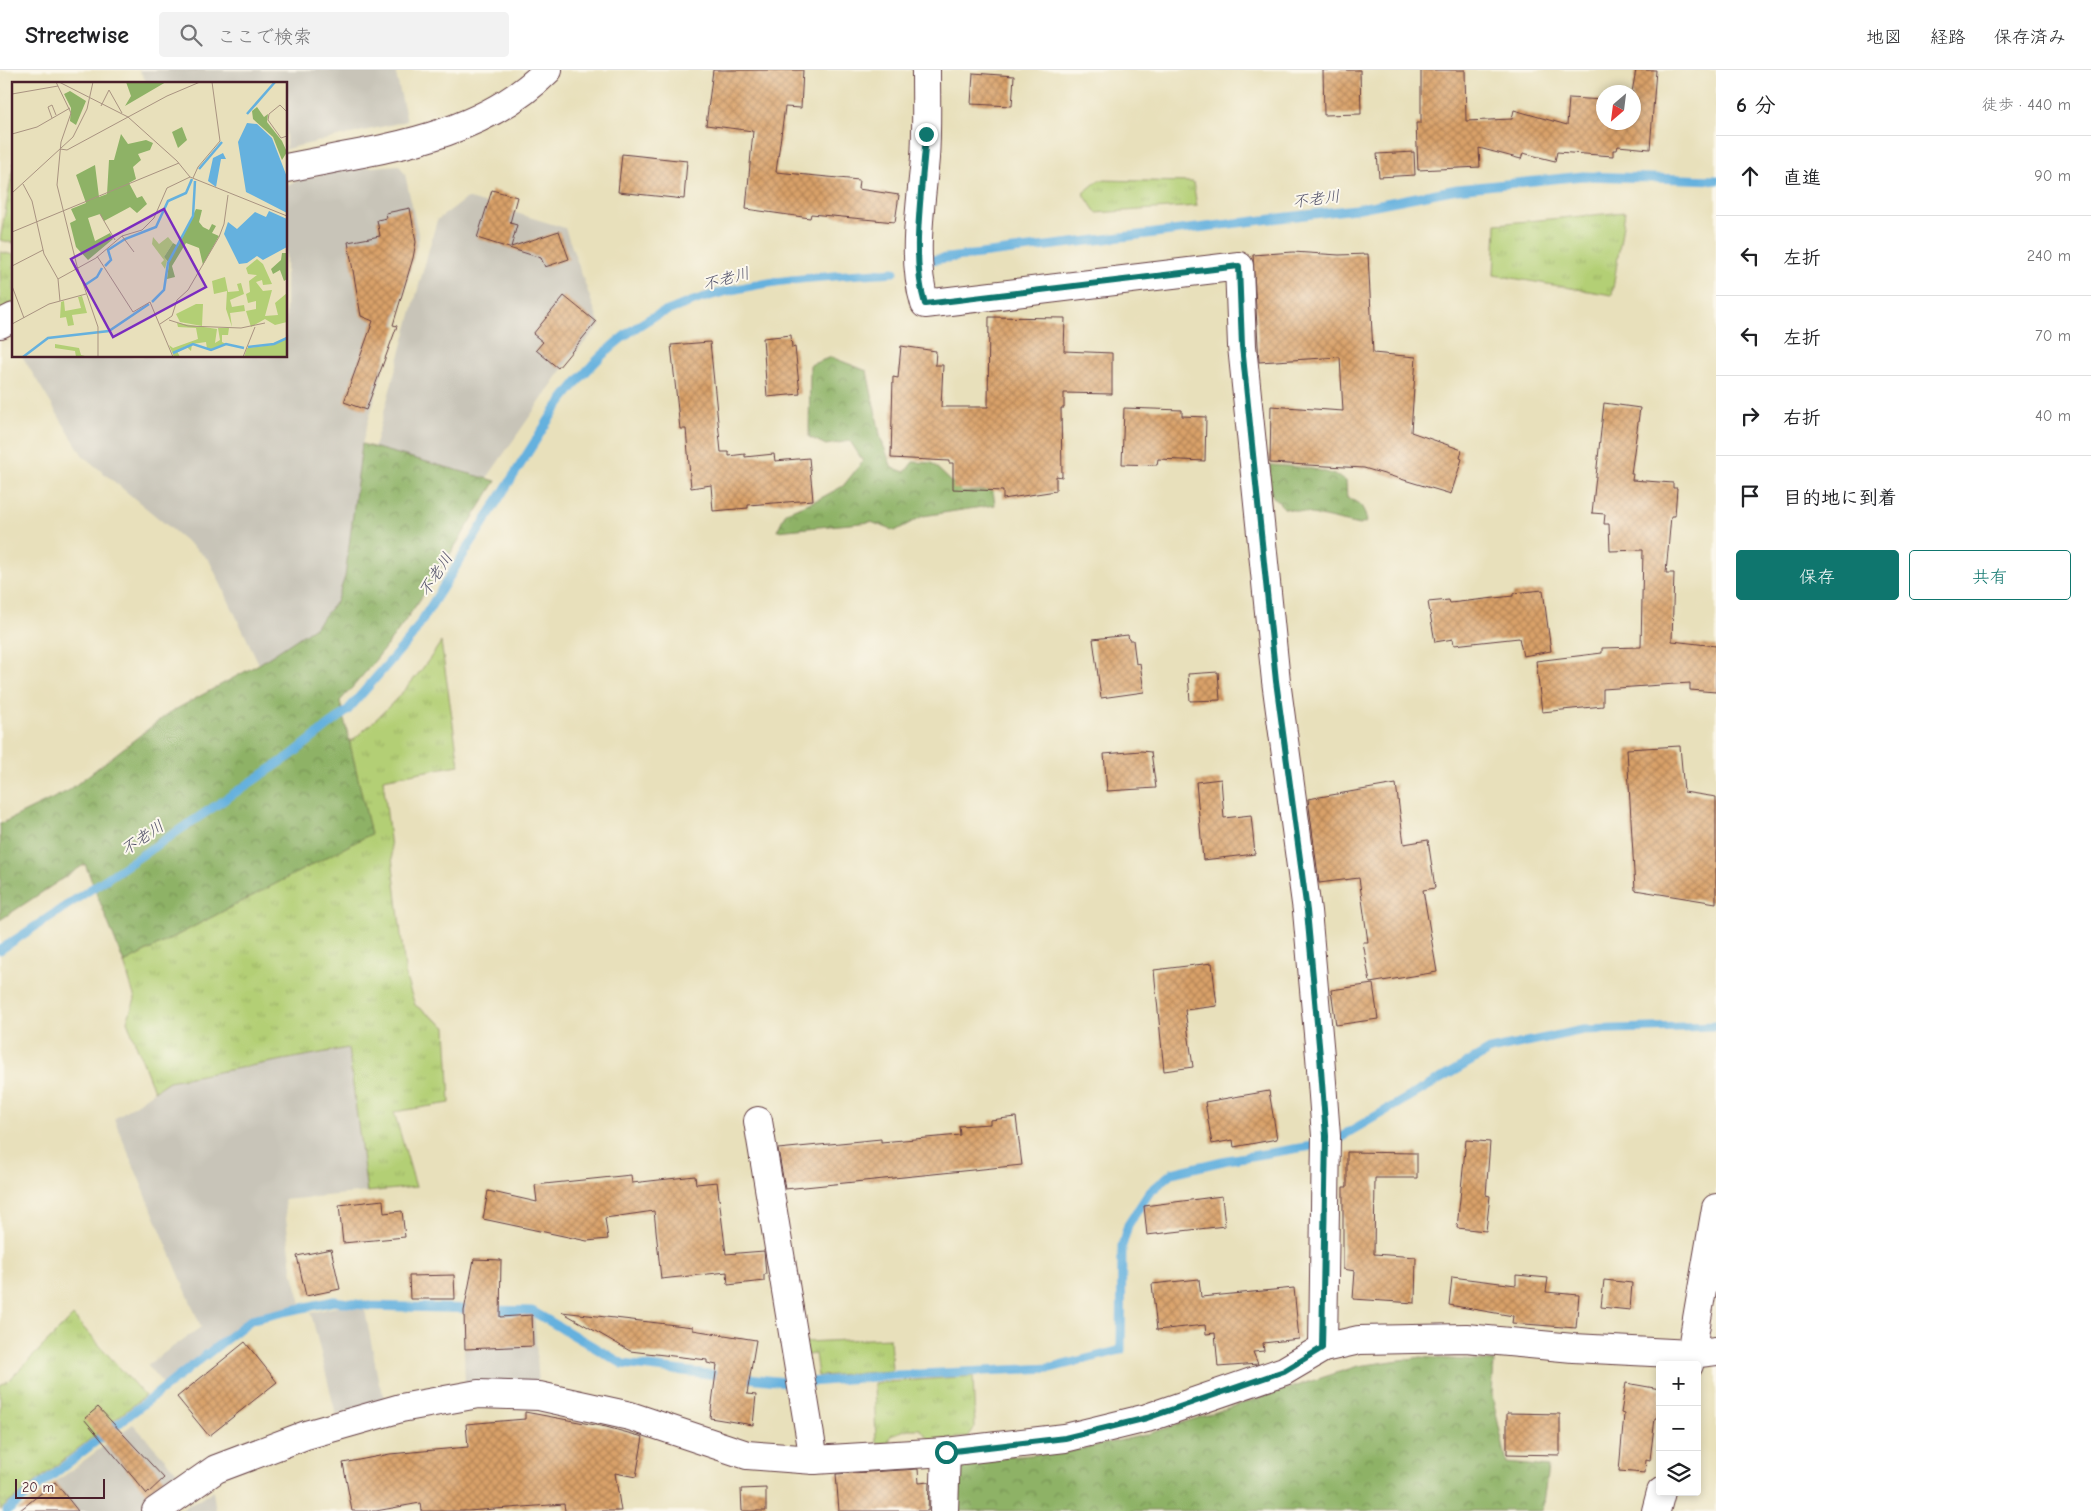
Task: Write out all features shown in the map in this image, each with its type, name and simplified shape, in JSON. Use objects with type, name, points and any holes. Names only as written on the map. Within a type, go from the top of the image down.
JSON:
[{"type":"street","points":[[288,168],[416,141],[457,128],[507,105],[528,90],[548,70]]},
{"type":"street","points":[[926,70],[926,134],[918,250],[920,287],[925,304],[1239,266],[1242,346],[1276,681],[1307,911],[1322,1074],[1326,1136],[1322,1348]]},
{"type":"street","points":[[0,324],[12,318]]},
{"type":"street","points":[[758,1121],[814,1460]]},
{"type":"street","points":[[156,1511],[216,1469],[306,1435],[402,1408],[478,1394],[539,1396],[630,1416],[747,1455],[814,1460],[946,1452],[1065,1438],[1147,1418],[1284,1371],[1322,1348],[1359,1340],[1466,1338],[1699,1357],[1716,1208]]},
{"type":"street","points":[[944,1511],[946,1452]]},
{"type":"street","points":[[1656,1511],[1660,1496]]},
{"type":"shaded area","points":[[139,70],[395,70],[407,121],[288,149],[288,82],[147,82]]},
{"type":"shaded area","points":[[399,165],[405,174],[419,238],[362,444],[345,577],[336,602],[315,627],[259,664],[209,560],[83,456],[23,358],[288,358],[288,185],[299,180],[342,169]]},
{"type":"shaded area","points":[[467,198],[565,228],[600,325],[569,360],[487,478],[374,448],[437,220]]},
{"type":"shaded area","points":[[348,1048],[367,1192],[284,1200],[292,1270],[302,1307],[252,1317],[166,1387],[147,1365],[201,1327],[114,1119],[169,1081]]},
{"type":"shaded area","points":[[340,1306],[365,1310],[379,1384],[386,1399],[336,1415],[311,1313]]},
{"type":"shaded area","points":[[534,1316],[539,1384],[465,1384],[463,1318]]},
{"type":"shaded area","points":[[133,1424],[183,1479],[140,1511],[17,1511]]},
{"type":"shaded area","points":[[213,1491],[216,1511],[178,1511]]},
{"type":"green space","points":[[12,174],[12,243],[0,240]]},
{"type":"green space","points":[[1099,180],[1193,182],[1197,206],[1096,213],[1083,193]]},
{"type":"green space","points":[[1625,212],[1612,295],[1494,275],[1496,224]]},
{"type":"green space","points":[[0,252],[12,255],[12,307],[0,313]]},
{"type":"green space","points":[[831,357],[867,371],[881,439],[892,468],[905,472],[913,462],[932,463],[962,492],[993,490],[995,505],[923,516],[895,531],[871,522],[777,531],[786,512],[819,499],[843,486],[863,461],[850,441],[826,445],[809,437],[810,365]]},
{"type":"green space","points":[[362,444],[496,481],[442,567],[404,622],[363,676],[340,701],[371,834],[124,963],[85,864],[0,920],[0,824],[68,791],[169,713],[259,664],[315,627],[336,602],[345,577]]},
{"type":"green space","points":[[1271,465],[1319,470],[1346,481],[1347,498],[1361,506],[1367,522],[1360,525],[1284,508],[1265,488],[1265,471]]},
{"type":"green space","points":[[441,642],[459,765],[383,779],[406,978],[415,1005],[446,1027],[450,1103],[394,1112],[416,1187],[367,1192],[348,1048],[169,1081],[154,1091],[127,1021],[135,999],[124,963],[370,834],[349,743],[399,696]]},
{"type":"green space","points":[[73,1316],[145,1396],[0,1510],[0,1385],[8,1381]]},
{"type":"green space","points":[[890,1338],[892,1371],[818,1376],[815,1354],[806,1355],[805,1342]]},
{"type":"green space","points":[[1421,1357],[1494,1362],[1492,1395],[1507,1463],[1548,1467],[1542,1511],[957,1511],[958,1475],[970,1460],[1067,1452],[1145,1435],[1358,1366]]},
{"type":"green space","points":[[973,1376],[975,1427],[968,1437],[930,1440],[920,1429],[908,1429],[891,1435],[889,1443],[876,1443],[874,1383]]},
{"type":"building","points":[[713,70],[803,70],[801,108],[785,107],[776,172],[859,180],[858,189],[899,195],[895,222],[811,214],[810,218],[746,209],[753,131],[706,125]]},
{"type":"building","points":[[1323,70],[1360,70],[1361,114],[1324,115]]},
{"type":"building","points":[[1421,70],[1465,70],[1466,121],[1512,119],[1514,110],[1567,125],[1569,98],[1596,100],[1596,130],[1641,130],[1641,85],[1633,85],[1636,70],[1656,70],[1650,149],[1618,146],[1617,150],[1613,150],[1613,156],[1557,152],[1555,161],[1523,153],[1521,159],[1479,148],[1480,167],[1418,170],[1416,123],[1421,123]]},
{"type":"building","points":[[973,73],[1014,76],[1012,106],[971,104]]},
{"type":"building","points":[[1414,152],[1415,175],[1379,177],[1377,154]]},
{"type":"building","points":[[622,154],[687,161],[684,199],[618,192]]},
{"type":"building","points":[[492,190],[517,197],[510,223],[517,225],[511,247],[559,231],[569,259],[545,267],[541,258],[477,238]]},
{"type":"building","points":[[410,208],[416,242],[413,258],[393,325],[397,326],[366,410],[344,402],[373,321],[361,316],[348,242],[380,236],[377,220],[387,218],[386,213]]},
{"type":"building","points":[[1293,252],[1339,255],[1368,254],[1373,353],[1416,357],[1411,432],[1462,450],[1460,458],[1462,459],[1451,494],[1364,468],[1270,463],[1271,406],[1343,411],[1340,357],[1259,362],[1253,255]]},
{"type":"building","points":[[564,296],[596,322],[558,368],[536,350],[543,342],[533,334]]},
{"type":"building","points":[[989,317],[1065,318],[1064,351],[1112,353],[1112,394],[1064,393],[1064,408],[1061,408],[1062,477],[1056,476],[1056,491],[1003,499],[1003,491],[953,489],[953,463],[949,463],[949,461],[891,458],[893,377],[898,378],[901,346],[936,351],[935,365],[943,365],[941,407],[988,407]]},
{"type":"building","points":[[791,335],[792,348],[795,347],[800,394],[767,397],[763,338]]},
{"type":"building","points":[[710,342],[721,452],[729,452],[729,456],[745,454],[745,457],[774,454],[775,461],[809,458],[813,500],[748,505],[748,508],[713,511],[711,485],[691,488],[686,429],[680,429],[671,345]]},
{"type":"building","points":[[1604,403],[1640,408],[1631,474],[1633,474],[1632,480],[1673,483],[1673,488],[1677,488],[1675,516],[1671,516],[1666,573],[1674,573],[1672,641],[1716,646],[1716,692],[1690,690],[1690,683],[1603,689],[1603,706],[1542,712],[1536,661],[1602,653],[1602,648],[1641,647],[1643,550],[1610,551],[1609,524],[1604,524],[1605,514],[1592,513]]},
{"type":"building","points":[[1124,408],[1182,410],[1182,416],[1206,417],[1205,461],[1158,459],[1157,465],[1122,464]]},
{"type":"building","points":[[1543,590],[1551,651],[1523,656],[1519,638],[1454,645],[1453,639],[1435,642],[1428,602],[1449,600],[1450,603],[1513,596],[1513,593]]},
{"type":"building","points":[[1128,635],[1129,640],[1133,640],[1136,664],[1140,663],[1144,692],[1101,698],[1093,639]]},
{"type":"building","points":[[1218,672],[1220,700],[1190,701],[1188,674]]},
{"type":"building","points":[[1680,746],[1684,792],[1716,797],[1716,903],[1635,890],[1627,749]]},
{"type":"building","points":[[1151,752],[1156,788],[1107,791],[1104,754]]},
{"type":"building","points":[[1221,779],[1224,818],[1251,815],[1255,854],[1203,860],[1196,782]]},
{"type":"building","points":[[1396,784],[1404,844],[1428,840],[1435,888],[1423,890],[1437,972],[1370,983],[1363,942],[1368,942],[1359,878],[1319,883],[1308,799]]},
{"type":"building","points":[[1212,963],[1217,1006],[1185,1010],[1193,1067],[1164,1071],[1154,970]]},
{"type":"building","points":[[1373,984],[1378,1019],[1336,1025],[1331,990]]},
{"type":"building","points":[[1269,1091],[1277,1139],[1234,1147],[1233,1140],[1212,1144],[1205,1102]]},
{"type":"building","points":[[1016,1117],[1022,1165],[785,1189],[778,1149],[881,1139],[881,1142],[960,1135],[959,1126],[990,1124],[990,1120]]},
{"type":"building","points":[[1466,1140],[1490,1142],[1486,1195],[1490,1196],[1486,1231],[1457,1228]]},
{"type":"building","points":[[1347,1152],[1417,1153],[1417,1178],[1375,1178],[1374,1254],[1416,1257],[1415,1303],[1353,1299],[1355,1271],[1343,1269],[1343,1187],[1347,1187]]},
{"type":"building","points":[[631,1175],[632,1183],[695,1176],[696,1184],[717,1182],[726,1254],[764,1251],[766,1274],[764,1275],[764,1281],[728,1285],[727,1272],[661,1279],[654,1211],[605,1218],[608,1239],[587,1241],[483,1219],[488,1191],[537,1202],[535,1185]]},
{"type":"building","points":[[1222,1196],[1225,1226],[1147,1235],[1144,1206]]},
{"type":"building","points":[[383,1200],[384,1213],[402,1211],[405,1237],[343,1243],[339,1205]]},
{"type":"building","points":[[331,1249],[340,1289],[306,1296],[297,1256]]},
{"type":"building","points":[[474,1259],[501,1260],[500,1317],[532,1315],[533,1346],[465,1349],[464,1311]]},
{"type":"building","points":[[454,1275],[455,1299],[410,1299],[409,1276]]},
{"type":"building","points":[[1516,1275],[1548,1278],[1546,1292],[1579,1295],[1576,1328],[1512,1323],[1513,1316],[1449,1305],[1452,1277],[1516,1285]]},
{"type":"building","points":[[1199,1279],[1201,1297],[1294,1288],[1299,1339],[1263,1343],[1264,1351],[1253,1352],[1258,1364],[1218,1367],[1215,1333],[1206,1334],[1205,1325],[1157,1330],[1152,1284]]},
{"type":"building","points":[[1604,1280],[1632,1283],[1630,1310],[1601,1307]]},
{"type":"building","points":[[562,1312],[693,1327],[693,1330],[756,1340],[747,1394],[756,1395],[753,1425],[710,1418],[717,1365],[707,1363],[707,1360],[630,1351]]},
{"type":"building","points":[[245,1342],[277,1382],[209,1436],[177,1397]]},
{"type":"building","points":[[1626,1383],[1656,1388],[1656,1418],[1650,1460],[1646,1459],[1645,1473],[1619,1471],[1624,1414],[1621,1413]]},
{"type":"building","points":[[98,1407],[164,1478],[147,1494],[84,1419]]},
{"type":"building","points":[[525,1412],[606,1427],[643,1437],[636,1477],[615,1473],[621,1511],[565,1511],[564,1504],[468,1511],[421,1511],[420,1503],[376,1511],[352,1511],[343,1463],[390,1454],[468,1447],[466,1424],[525,1419]]},
{"type":"building","points":[[1507,1413],[1560,1414],[1560,1455],[1507,1454]]},
{"type":"building","points":[[918,1469],[919,1483],[929,1482],[928,1511],[839,1511],[836,1474]]},
{"type":"building","points":[[55,1482],[78,1511],[19,1511]]},
{"type":"building","points":[[766,1488],[766,1511],[742,1511],[741,1489]]},
{"type":"waterway","name":"不老川","points":[[922,261],[1355,209],[1457,189],[1583,176],[1716,180]]},
{"type":"waterway","name":"不老川","points":[[0,950],[290,756],[347,711],[412,636],[563,399],[597,360],[636,327],[651,318],[680,306],[732,290],[785,281],[894,272]]},
{"type":"waterway","points":[[1338,1141],[1347,1133],[1490,1050],[1583,1030],[1716,1026]]},
{"type":"waterway","points":[[739,1377],[786,1382],[810,1382],[898,1375],[1051,1368],[1121,1350],[1122,1246],[1128,1225],[1149,1193],[1172,1173],[1227,1160],[1312,1146]]},
{"type":"waterway","points":[[7,1511],[252,1319],[334,1301],[370,1306],[476,1309]]},
{"type":"waterway","points":[[489,1310],[532,1311],[623,1364],[726,1376]]},
{"type":"route","points":[[926,134],[918,250],[920,287],[925,304],[1239,266],[1242,346],[1276,681],[1307,911],[1326,1136],[1322,1348],[1284,1371],[1147,1418],[1065,1438],[946,1452]]}]
